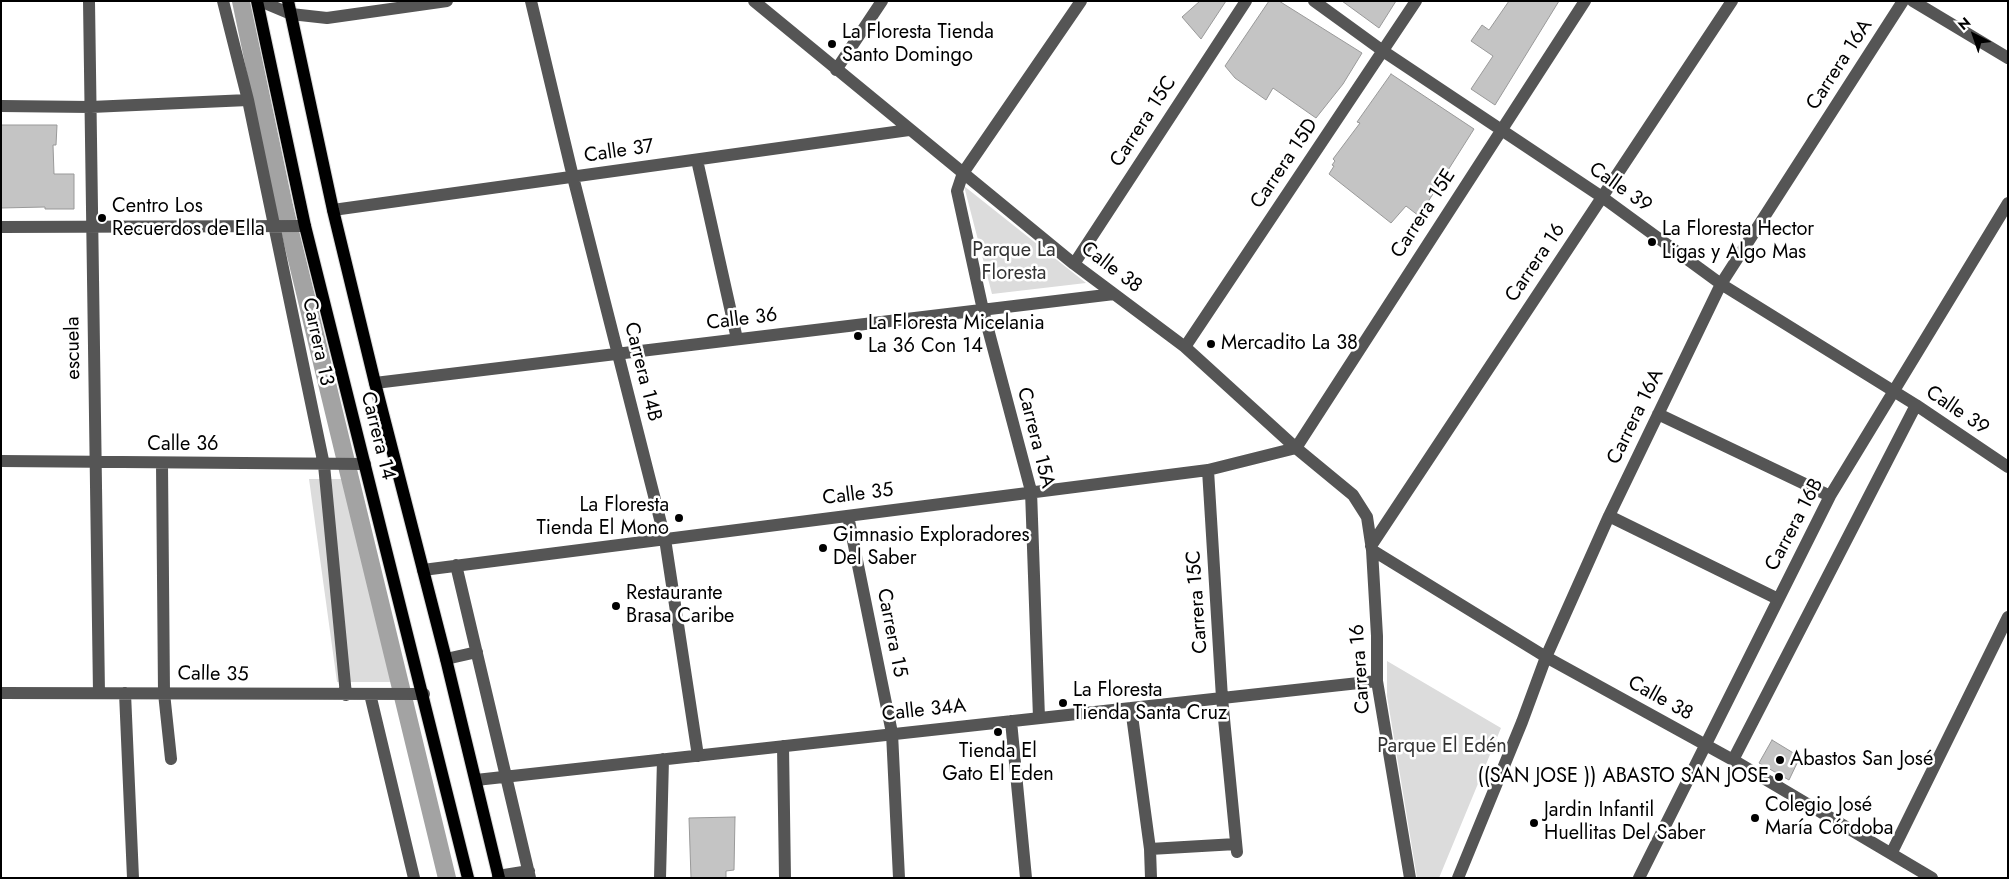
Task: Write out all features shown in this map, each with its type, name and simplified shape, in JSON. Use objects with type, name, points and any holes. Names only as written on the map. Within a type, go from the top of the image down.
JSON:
[{"type":"main road","name":"Carrera 14","points":[[258,1],[300,226],[359,465],[424,694],[468,878]]},
{"type":"main road","name":"Carrera 14","points":[[289,7],[333,210],[476,780],[498,877]]},
{"type":"street","name":"escuela","points":[[90,1],[91,227],[99,693]]},
{"type":"street","points":[[215,1],[224,1]]},
{"type":"street","name":"Carrera 13","points":[[224,1],[248,100],[326,465],[346,695]]},
{"type":"street","points":[[258,1],[289,7],[326,18],[363,7],[447,1]]},
{"type":"street","name":"Carrera 14B","points":[[531,1],[573,177],[665,539],[698,756]]},
{"type":"street","name":"Calle 38","points":[[754,1],[1074,264],[1184,347],[1296,448],[1353,495],[1367,517]]},
{"type":"street","points":[[836,70],[882,1]]},
{"type":"street","points":[[963,174],[1081,1]]},
{"type":"street","name":"Carrera 15C","points":[[1074,264],[1246,1]]},
{"type":"street","name":"Calle 39","points":[[1314,1],[1383,51],[1602,197],[1721,284],[1916,405],[2008,467]]},
{"type":"street","name":"Carrera 15D","points":[[1184,347],[1416,1]]},
{"type":"street","name":"Carrera 15E","points":[[1296,448],[1585,1]]},
{"type":"street","name":"Carrera 16","points":[[1371,548],[1732,1]]},
{"type":"street","name":"Carrera 16A","points":[[1458,878],[1546,657],[1609,516],[1721,284],[1903,1]]},
{"type":"street","points":[[1913,1],[2008,58]]},
{"type":"street","points":[[1,106],[91,107],[248,100]]},
{"type":"street","name":"Calle 37","points":[[333,210],[909,130]]},
{"type":"street","points":[[698,160],[737,339]]},
{"type":"street","name":"Carrera 15A","points":[[963,174],[959,181],[958,202],[983,310],[1031,491],[1039,718]]},
{"type":"street","name":"Carrera 16B","points":[[1639,878],[1830,496],[1892,390],[2008,203]]},
{"type":"street","points":[[1,227],[300,226]]},
{"type":"street","name":"Calle 36","points":[[375,383],[1114,294]]},
{"type":"street","points":[[1733,760],[1916,405]]},
{"type":"street","points":[[1658,414],[1830,496]]},
{"type":"street","name":"Calle 35","points":[[423,570],[1031,491],[1208,470],[1296,448]]},
{"type":"street","name":"Calle 36","points":[[1,461],[95,464],[359,465]]},
{"type":"street","points":[[162,464],[164,693],[172,759]]},
{"type":"street","name":"Carrera 15C","points":[[1150,849],[1236,848],[1222,698],[1208,470]]},
{"type":"street","name":"Carrera 15","points":[[848,516],[892,733],[899,878]]},
{"type":"street","points":[[1609,516],[1778,599]]},
{"type":"street","name":"Carrera 16","points":[[1367,517],[1377,636],[1377,681],[1410,878]]},
{"type":"street","name":"Calle 38","points":[[1371,548],[1546,657],[1733,760],[1892,852],[1932,878]]},
{"type":"street","points":[[456,565],[530,875],[498,877]]},
{"type":"street","points":[[1892,852],[2008,617]]},
{"type":"street","points":[[446,660],[477,652]]},
{"type":"street","name":"Calle 34A","points":[[476,780],[1377,681]]},
{"type":"street","name":"Calle 35","points":[[1,693],[424,694]]},
{"type":"street","points":[[125,693],[133,878]]},
{"type":"street","points":[[370,694],[414,878]]},
{"type":"street","points":[[1131,708],[1150,849],[1151,878]]},
{"type":"street","points":[[1011,721],[1026,878]]},
{"type":"street","points":[[782,746],[785,878]]},
{"type":"street","points":[[660,878],[663,759]]},
{"type":"green space","name":"Parque La Floresta","points":[[964,186],[1086,283],[992,294]]},
{"type":"green space","points":[[309,479],[357,479],[406,682],[337,682]]},
{"type":"green space","name":"Parque El Edén","points":[[1387,661],[1501,728],[1439,878],[1417,878],[1387,696]]},
{"type":"building","points":[[1200,1],[1226,1],[1201,39],[1182,17]]},
{"type":"building","points":[[1269,1],[1279,1],[1362,53],[1343,84],[1316,118],[1273,88],[1266,100],[1235,78],[1225,66]]},
{"type":"building","points":[[1342,1],[1396,1],[1379,28]]},
{"type":"building","points":[[1509,1],[1559,1],[1495,105],[1471,89],[1493,56],[1471,41],[1482,25],[1489,30]]},
{"type":"building","points":[[1391,74],[1474,129],[1419,216],[1406,206],[1391,223],[1329,174],[1334,166],[1332,165],[1335,161],[1333,159],[1360,123],[1357,122]]},
{"type":"building","points":[[1,125],[57,125],[56,145],[53,145],[54,174],[74,174],[74,209],[45,209],[45,207],[1,208]]},
{"type":"building","name":"Abastos San José","points":[[1772,740],[1800,757],[1789,780],[1759,763]]},
{"type":"building","points":[[735,817],[734,870],[726,871],[726,878],[691,878],[689,818]]},
{"type":"waterway","points":[[241,1],[284,206],[447,878]]},
{"type":"place","name":"La Floresta Tienda Santo Domingo","points":[[832,44]]},
{"type":"place","name":"Centro Los Recuerdos de Ella","points":[[102,218]]},
{"type":"place","name":"La Floresta Hector Ligas y Algo Mas","points":[[1652,242]]},
{"type":"place","name":"La Floresta Micelania La 36 Con 14","points":[[858,336]]},
{"type":"place","name":"Mercadito La 38","points":[[1211,344]]},
{"type":"place","name":"La Floresta Tienda El Mono","points":[[679,518]]},
{"type":"place","name":"Gimnasio Exploradores Del Saber","points":[[823,548]]},
{"type":"place","name":"Restaurante Brasa Caribe","points":[[616,606]]},
{"type":"place","name":"La Floresta Tienda Santa Cruz","points":[[1063,703]]},
{"type":"place","name":"Tienda El Gato El Eden","points":[[998,732]]},
{"type":"place","name":"Abastos San José","points":[[1780,760]]},
{"type":"place","name":"((SAN JOSE )) ABASTO SAN JOSE","points":[[1779,777]]},
{"type":"place","name":"Colegio José María Córdoba","points":[[1755,818]]},
{"type":"place","name":"Jardin Infantil Huellitas Del Saber","points":[[1534,823]]}]
